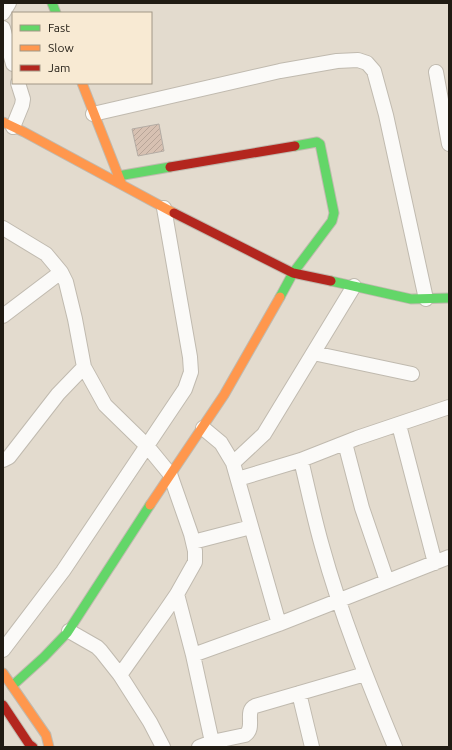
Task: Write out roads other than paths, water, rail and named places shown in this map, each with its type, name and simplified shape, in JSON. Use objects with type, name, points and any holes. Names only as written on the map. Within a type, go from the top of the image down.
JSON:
[{"type":"main road","points":[[82,84],[122,185]]},
{"type":"main road","points":[[8,125],[164,208],[293,273],[411,299],[449,298]]},
{"type":"main road","points":[[12,686],[38,663],[69,631],[170,474],[203,428],[224,395],[293,273],[332,221],[334,213],[322,149],[320,144],[317,142],[118,176]]},
{"type":"main road","points":[[3,673],[46,735],[49,747]]},
{"type":"main road","points":[[5,712],[29,744],[33,747]]},
{"type":"street","points":[[3,13],[9,3]]},
{"type":"street","points":[[3,28],[12,60]]},
{"type":"street","points":[[93,114],[287,70],[337,61],[358,60],[367,63],[374,70],[386,115],[426,299]]},
{"type":"street","points":[[436,72],[449,144]]},
{"type":"street","points":[[8,125],[22,105],[23,99],[18,84]]},
{"type":"street","points":[[3,650],[63,571],[146,446],[186,389],[191,372],[190,357],[164,208]]},
{"type":"street","points":[[3,228],[46,254],[61,272],[66,282],[75,319],[84,367],[105,405],[146,446],[170,474],[193,542],[196,556],[195,562],[177,594],[120,675]]},
{"type":"street","points":[[3,316],[61,272]]},
{"type":"street","points":[[233,463],[264,434],[354,286]]},
{"type":"street","points":[[313,354],[412,374]]},
{"type":"street","points":[[3,460],[9,457],[58,394],[84,367]]},
{"type":"street","points":[[238,479],[301,460],[449,407]]},
{"type":"street","points":[[399,425],[435,563]]},
{"type":"street","points":[[203,428],[221,443],[233,463],[279,624]]},
{"type":"street","points":[[345,443],[362,508],[387,581]]},
{"type":"street","points":[[301,460],[322,546],[338,600],[365,674],[395,747]]},
{"type":"street","points":[[193,542],[251,528]]},
{"type":"street","points":[[193,655],[279,624],[449,557]]},
{"type":"street","points":[[177,594],[193,655],[212,742]]},
{"type":"street","points":[[69,631],[97,647],[120,675],[150,722],[163,747]]},
{"type":"street","points":[[198,747],[248,733],[250,730],[250,710],[252,707],[365,674]]},
{"type":"street","points":[[299,693],[312,747]]}]
